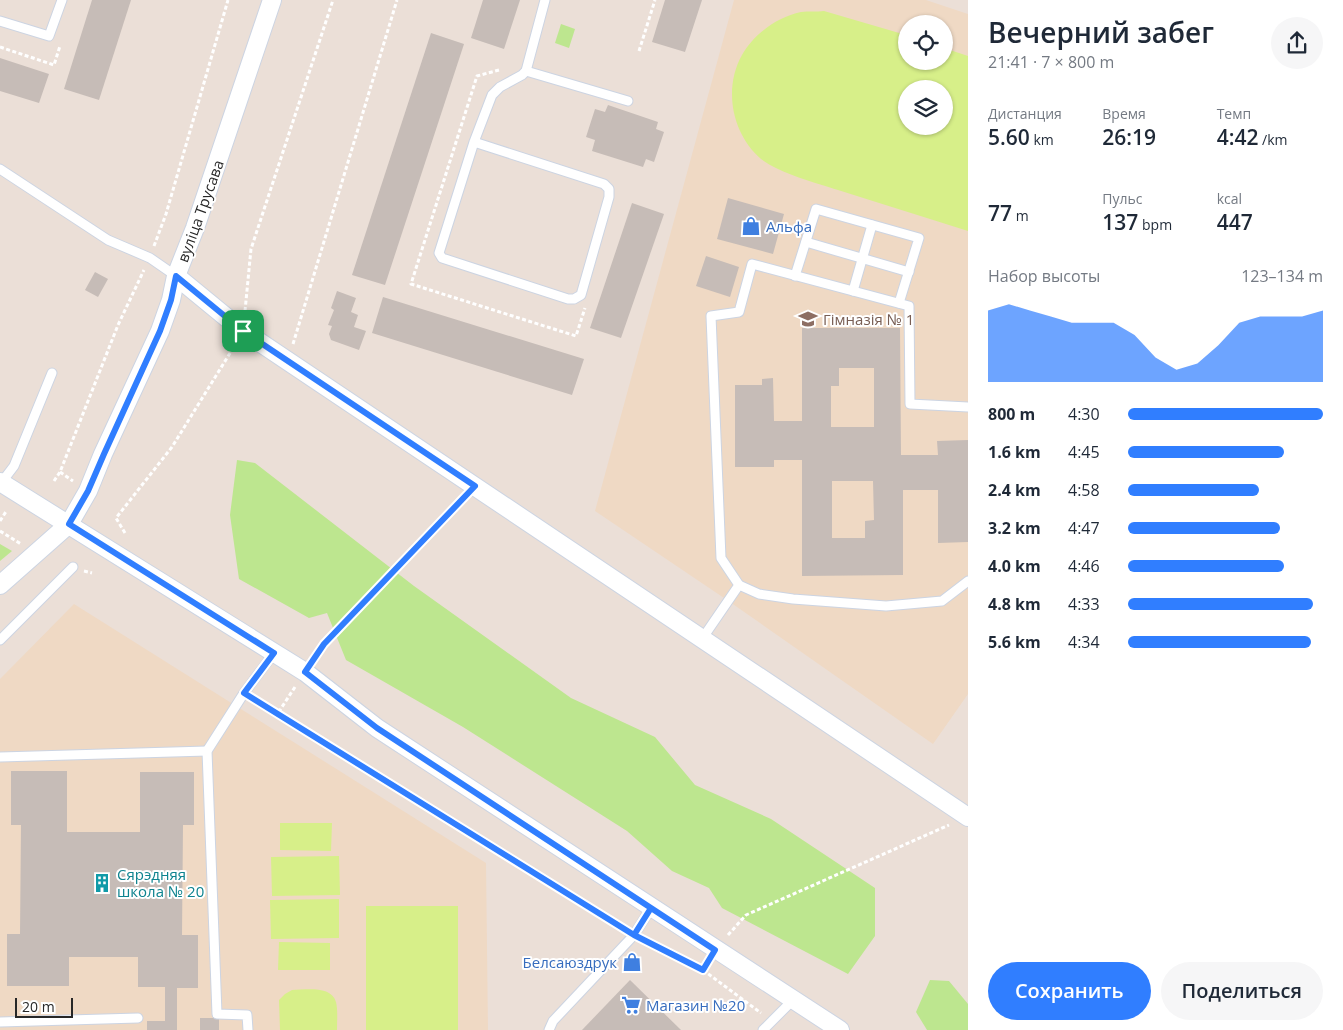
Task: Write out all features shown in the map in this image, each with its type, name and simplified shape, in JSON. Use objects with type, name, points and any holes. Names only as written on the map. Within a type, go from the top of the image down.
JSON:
[{"type":"street","name":"вуліца Трусава","points":[[0,585],[69,524],[88,491],[160,331],[171,300],[176,276],[195,228],[272,0]]},
{"type":"street","points":[[176,276],[243,331],[968,817]]},
{"type":"street","points":[[0,482],[305,672],[377,728],[840,1030]]},
{"type":"lane","points":[[0,21],[50,36],[62,0]]},
{"type":"lane","points":[[474,142],[604,184],[609,190],[609,197],[581,295],[574,299],[568,299],[442,258],[439,253],[474,142],[492,95],[500,87],[526,71],[545,0]]},
{"type":"lane","points":[[526,71],[628,101]]},
{"type":"lane","points":[[0,169],[108,240],[150,258],[176,276]]},
{"type":"lane","points":[[795,276],[816,209],[919,238],[900,303]]},
{"type":"lane","points":[[853,291],[872,225]]},
{"type":"lane","points":[[806,242],[909,272]]},
{"type":"lane","points":[[968,407],[910,404],[909,306],[752,264],[739,312],[712,316],[721,558],[739,585],[759,594],[793,599],[886,606],[942,601],[968,581]]},
{"type":"lane","points":[[0,482],[14,466],[52,373]]},
{"type":"lane","points":[[0,640],[73,567]]},
{"type":"lane","points":[[702,639],[739,585]]},
{"type":"lane","points":[[248,1030],[248,1015],[217,1014],[207,751],[244,693],[274,653]]},
{"type":"lane","points":[[0,757],[207,751]]},
{"type":"lane","points":[[549,1030],[553,1021],[634,935],[651,908]]},
{"type":"lane","points":[[763,1030],[794,999]]},
{"type":"lane","points":[[0,1022],[138,1018]]},
{"type":"path","points":[[124,533],[116,518],[172,447],[243,331],[251,249],[333,0]]},
{"type":"path","points":[[288,361],[396,0]]},
{"type":"path","points":[[639,51],[655,0]]},
{"type":"path","points":[[0,47],[54,64]]},
{"type":"path","points":[[504,69],[476,76],[411,284],[576,336]]},
{"type":"path","points":[[60,472],[73,481]]},
{"type":"path","points":[[278,713],[324,644],[475,486]]},
{"type":"path","points":[[0,522],[7,510]]},
{"type":"path","points":[[244,693],[634,935],[703,970],[772,1020]]},
{"type":"path","points":[[703,970],[715,950],[746,915],[950,825]]},
{"type":"shaded area","name":"Гімназія № 1","points":[[734,0],[926,0],[968,14],[968,694],[933,744],[727,600],[595,511]]},
{"type":"shaded area","points":[[74,604],[486,863],[488,1030],[0,1030],[0,679]]},
{"type":"green space","points":[[824,11],[898,33],[898,70],[953,70],[953,51],[968,56],[968,231],[787,173],[761,159],[751,149],[737,124],[734,110],[732,96],[736,68],[747,47],[760,33],[775,22],[801,12]]},
{"type":"green space","points":[[561,24],[575,29],[569,48],[555,43]]},
{"type":"green space","points":[[237,460],[255,463],[414,586],[571,698],[655,737],[695,785],[771,819],[875,888],[875,936],[848,974],[722,908],[709,888],[672,871],[627,831],[463,727],[346,660],[327,613],[309,618],[239,579],[230,515]]},
{"type":"green space","points":[[0,544],[12,551],[0,561]]},
{"type":"green space","points":[[280,823],[332,823],[331,851],[280,850]]},
{"type":"green space","points":[[339,856],[340,895],[272,896],[271,857]]},
{"type":"green space","points":[[339,899],[339,938],[271,939],[270,900]]},
{"type":"green space","points":[[366,906],[458,906],[458,1030],[366,1030]]},
{"type":"green space","points":[[279,942],[330,943],[330,970],[278,970]]},
{"type":"green space","points":[[930,980],[949,981],[968,1004],[968,1030],[927,1030],[916,1012]]},
{"type":"green space","points":[[310,989],[329,993],[336,1002],[337,1030],[280,1030],[279,1000],[292,990]]},
{"type":"building","points":[[92,0],[131,0],[99,100],[64,89]]},
{"type":"building","points":[[483,0],[520,0],[504,49],[471,38]]},
{"type":"building","points":[[665,0],[702,0],[685,52],[652,42]]},
{"type":"building","points":[[431,33],[464,44],[385,285],[352,275]]},
{"type":"building","points":[[0,58],[49,74],[39,103],[0,91]]},
{"type":"building","points":[[608,105],[658,122],[656,129],[664,132],[654,162],[646,159],[643,167],[592,151],[595,140],[586,137],[595,109],[605,112]]},
{"type":"building","name":"Альфа","points":[[728,198],[784,214],[773,254],[717,239]]},
{"type":"building","points":[[632,203],[664,214],[621,338],[590,328]]},
{"type":"building","points":[[706,256],[739,267],[730,297],[696,286]]},
{"type":"building","points":[[95,272],[108,279],[98,297],[85,290]]},
{"type":"building","points":[[337,291],[356,298],[351,312],[358,315],[354,327],[366,331],[359,350],[331,340],[329,334],[332,326],[328,325],[334,310],[331,308]]},
{"type":"building","points":[[383,297],[584,359],[572,395],[372,333]]},
{"type":"building","points":[[802,328],[900,328],[901,455],[938,455],[937,441],[968,440],[968,542],[938,543],[938,490],[903,490],[903,575],[802,576],[802,460],[774,460],[774,467],[735,467],[735,385],[762,385],[762,379],[773,378],[774,421],[802,421]],"holes":[[[839,368],[874,368],[874,427],[831,427],[831,386],[839,386]],[[832,481],[873,481],[874,520],[865,521],[865,538],[832,538]]]},
{"type":"building","name":"Сярэдняя школа № 20","points":[[11,771],[67,771],[67,832],[140,832],[140,772],[194,772],[194,825],[183,825],[182,935],[198,935],[198,988],[177,988],[177,1030],[147,1030],[147,1021],[165,1021],[165,987],[138,987],[138,957],[69,957],[69,986],[7,986],[7,934],[20,934],[21,825],[11,825]]},
{"type":"building","name":"Магазин №20","points":[[630,980],[681,1030],[582,1030]]},
{"type":"building","points":[[200,1018],[219,1018],[219,1030],[200,1030]]},
{"type":"place","name":"Альфа","points":[[751,226]]},
{"type":"place","name":"Гімназія № 1","points":[[808,319]]},
{"type":"place","name":"Сярэдняя школа № 20","points":[[102,883]]},
{"type":"place","name":"Белсаюздрук","points":[[632,962]]},
{"type":"place","name":"Магазин №20","points":[[631,1005]]},
{"type":"route","points":[[243,331],[176,276],[171,300],[160,331],[88,491],[69,524],[274,653],[244,693],[634,935],[651,908],[715,950],[703,970],[634,935],[651,908],[377,728],[305,672],[324,644],[475,486],[243,331]]}]
